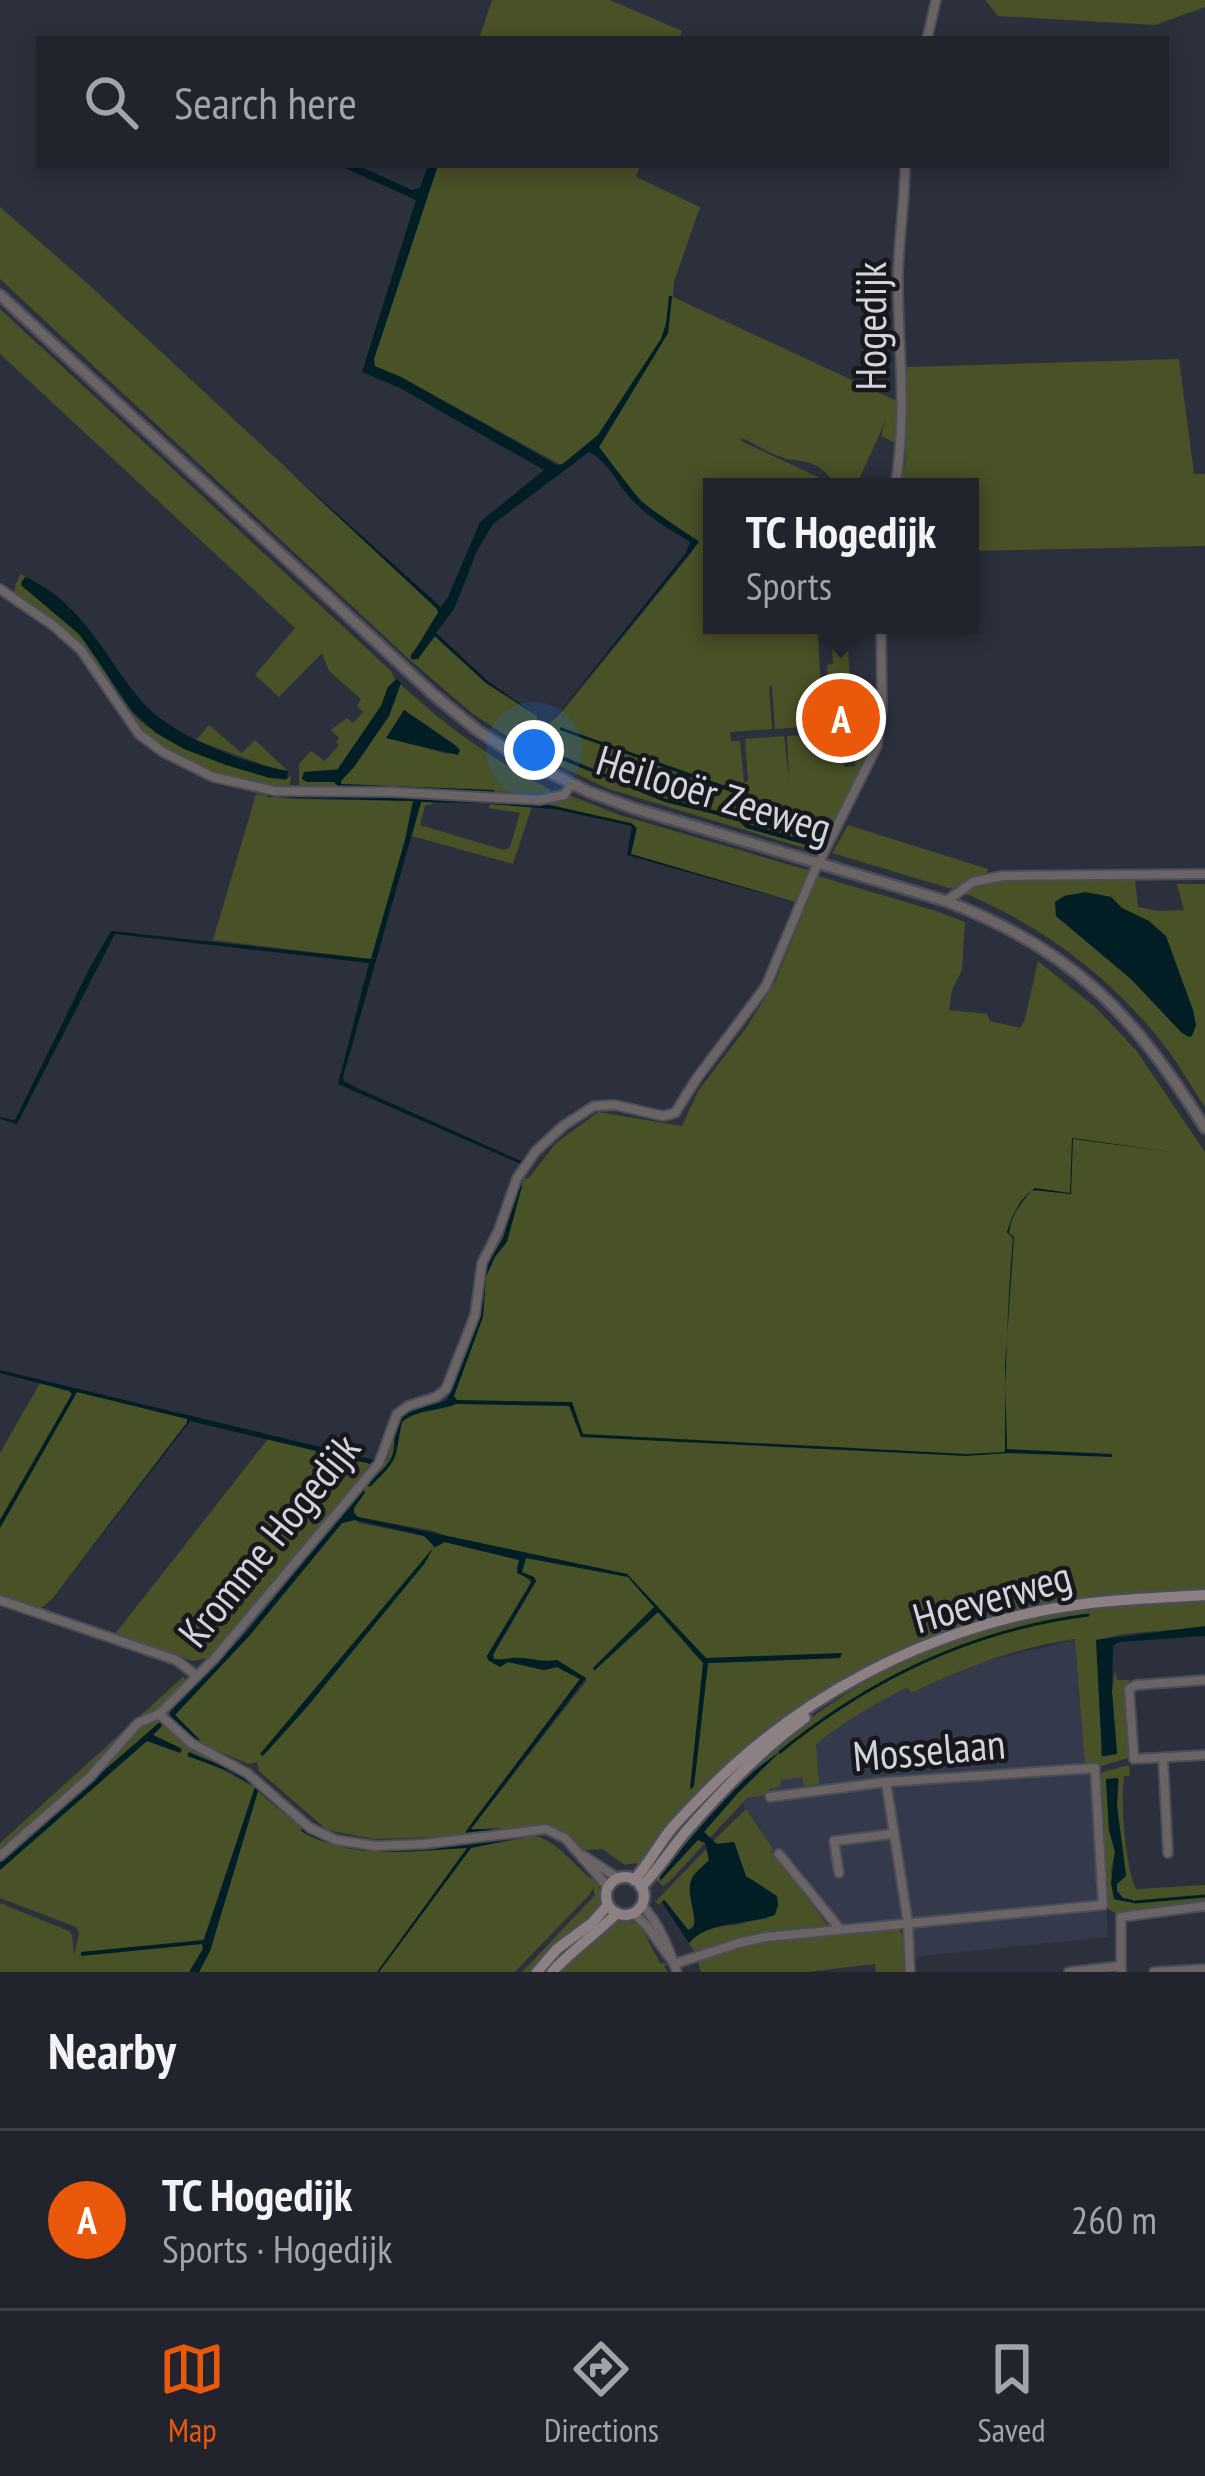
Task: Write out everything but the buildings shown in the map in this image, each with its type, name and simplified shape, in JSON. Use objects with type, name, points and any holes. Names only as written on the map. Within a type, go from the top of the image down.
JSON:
[{"type":"main road","name":"Hoeverweg","points":[[638,1884],[671,1829],[729,1769],[788,1721],[912,1652],[994,1622],[1066,1606],[1205,1593]]},
{"type":"main road","points":[[537,1972],[557,1949],[612,1909],[638,1909],[638,1884],[613,1883],[612,1909],[594,1935],[552,1972]]},
{"type":"street","points":[[928,36],[936,0]]},
{"type":"street","name":"Hogedijk","points":[[896,478],[901,448],[898,288],[905,168]]},
{"type":"street","name":"Heilooër Zeeweg","points":[[0,295],[434,695],[499,745],[571,784],[633,808],[989,917],[1101,993],[1142,1035],[1205,1128]]},
{"type":"street","points":[[0,589],[81,650],[139,734],[213,777],[275,791],[393,791],[539,800],[564,795],[571,784]]},
{"type":"street","points":[[819,862],[877,746],[882,709],[881,634]]},
{"type":"street","name":"Kromme Hogedijk","points":[[196,1676],[241,1630],[379,1463],[397,1414],[446,1389],[475,1315],[482,1263],[499,1232],[517,1178],[536,1151],[594,1106],[663,1116],[678,1111],[697,1078],[762,993],[819,862]]},
{"type":"street","points":[[946,901],[973,882],[1002,876],[1205,874]]},
{"type":"street","points":[[0,1600],[176,1660],[196,1676],[159,1714],[138,1724],[90,1777],[0,1856]]},
{"type":"street","points":[[1205,1680],[1129,1689],[1134,1759],[1205,1755]]},
{"type":"street","points":[[159,1714],[191,1744],[247,1773],[310,1828],[336,1840],[375,1846],[424,1844],[541,1829],[560,1834],[613,1883]]},
{"type":"street","points":[[1162,1758],[1168,1853]]},
{"type":"street","name":"Mosselaan","points":[[770,1797],[886,1782],[1095,1768],[1103,1905],[908,1923]]},
{"type":"street","points":[[886,1782],[908,1923],[910,1970]]},
{"type":"street","points":[[839,1873],[834,1840],[892,1834]]},
{"type":"street","points":[[779,1854],[840,1930]]},
{"type":"street","points":[[1070,1972],[1121,1969],[1121,1917],[1205,1906]]},
{"type":"street","points":[[638,1909],[656,1923],[675,1968],[739,1943],[908,1923]]},
{"type":"street","points":[[1154,1972],[1205,1969]]},
{"type":"shaded area","points":[[345,168],[364,168],[412,190],[420,188],[427,168],[437,168],[375,366],[557,465],[598,435],[661,339],[672,296],[668,333],[599,447],[641,502],[699,542],[551,723],[690,542],[641,508],[589,452],[493,524],[454,609],[436,633],[489,682],[536,715],[486,683],[435,636],[418,659],[411,659],[437,609],[286,468],[441,607],[480,522],[544,470],[400,388],[362,372],[416,200]]},
{"type":"shaded area","points":[[25,577],[46,588],[79,617],[131,688],[158,716],[211,747],[288,771],[287,779],[226,765],[156,733],[132,711],[80,635],[22,586]]},
{"type":"shaded area","points":[[397,679],[401,683],[389,716],[341,784],[494,792],[340,788],[334,782],[302,779],[304,772],[337,770]]},
{"type":"shaded area","points":[[404,710],[455,745],[458,755],[386,738]]},
{"type":"shaded area","points":[[560,727],[742,792],[748,824],[817,844],[821,838],[826,840],[818,848],[746,828],[738,820],[665,802],[532,747],[543,729],[539,747],[663,798],[742,817],[740,795]]},
{"type":"shaded area","points":[[268,795],[481,799],[480,803],[421,802],[343,1077],[359,1089],[521,1161],[527,1157],[521,1164],[338,1084],[369,963],[115,934],[17,1124],[0,1119],[15,1120],[111,931],[371,959],[413,801]]},
{"type":"shaded area","points":[[490,799],[539,803],[631,823],[637,828],[631,854],[797,903],[627,855],[632,826],[554,809],[490,804]]},
{"type":"shaded area","points":[[1086,892],[1111,897],[1166,936],[1193,1010],[1192,1036],[1182,1033],[1131,979],[1056,916],[1055,902]]},
{"type":"shaded area","points":[[1072,1138],[1179,1153],[1073,1139],[1071,1194],[1032,1190],[1070,1193]]},
{"type":"shaded area","points":[[520,1185],[507,1242],[486,1277],[483,1317],[454,1396],[457,1400],[572,1402],[583,1434],[967,1454],[1004,1452],[1006,1389],[1007,1449],[1112,1457],[966,1456],[581,1437],[569,1406],[456,1404],[402,1422],[392,1463],[370,1487],[367,1484],[391,1457],[396,1423],[403,1413],[447,1400],[477,1320],[483,1271],[503,1238]]},
{"type":"shaded area","points":[[1031,1191],[1014,1215],[1009,1233],[1014,1237],[1007,1337],[1013,1238],[1007,1232],[1017,1207]]},
{"type":"shaded area","points":[[0,1370],[374,1460],[371,1464],[190,1421],[53,1598],[187,1419],[77,1392],[0,1528],[0,1520],[72,1394]]},
{"type":"shaded area","points":[[363,1489],[354,1508],[358,1517],[627,1574],[706,1658],[842,1653],[840,1658],[708,1663],[690,1790],[703,1663],[658,1612],[594,1671],[654,1607],[628,1577],[526,1558],[522,1572],[536,1581],[494,1659],[557,1660],[586,1678],[471,1829],[493,1829],[492,1833],[466,1836],[466,1831],[580,1679],[557,1667],[544,1670],[508,1662],[500,1667],[488,1660],[531,1583],[517,1573],[519,1560],[445,1542],[435,1547],[424,1536],[355,1520],[342,1523],[249,1636],[175,1715],[198,1742],[176,1724],[171,1710],[244,1635]]},
{"type":"shaded area","points":[[433,1548],[307,1707],[260,1754]]},
{"type":"shaded area","points":[[1205,1626],[1205,1636],[1113,1646],[1117,1754],[1102,1756],[1096,1640]]},
{"type":"shaded area","points":[[1092,1636],[1108,1937],[913,1957],[909,1925],[834,1932],[770,1850],[740,1801],[843,1722],[907,1688],[910,1693],[978,1663]]},
{"type":"shaded area","points":[[161,1721],[153,1735],[182,1749],[180,1753],[147,1741],[0,1870],[0,1861]]},
{"type":"shaded area","points":[[189,1752],[230,1770],[256,1785],[287,1816],[258,1791],[210,1951],[199,1972],[189,1972],[202,1944],[81,1956],[81,1952],[204,1940],[255,1787],[231,1772],[187,1756]]},
{"type":"shaded area","points":[[780,1752],[704,1832],[717,1844],[734,1842],[746,1876],[777,1896],[775,1915],[707,1930],[689,1943],[662,1902],[688,1930],[694,1927],[690,1887],[694,1875],[709,1860],[705,1843],[698,1840],[660,1881],[660,1874],[732,1792]]},
{"type":"shaded area","points":[[1118,1778],[1126,1876],[1117,1884],[1117,1891],[1134,1903],[1114,1899],[1111,1883],[1115,1852],[1106,1779]]},
{"type":"shaded area","points":[[302,1828],[354,1845],[382,1848],[438,1847],[521,1834],[471,1848],[377,1972],[467,1848],[361,1850],[321,1840]]},
{"type":"green space","points":[[492,0],[610,0],[682,31],[680,36],[480,36]]},
{"type":"green space","points":[[985,0],[1205,0],[1205,7],[1155,25],[998,16]]},
{"type":"green space","points":[[437,168],[639,168],[636,177],[700,207],[673,297],[897,401],[896,443],[881,436],[886,420],[860,478],[831,478],[815,465],[781,457],[742,438],[820,478],[703,478],[703,634],[852,634],[848,646],[851,706],[838,707],[837,694],[829,693],[831,635],[818,636],[821,689],[813,691],[816,726],[775,729],[772,686],[772,729],[730,732],[731,741],[740,741],[744,782],[748,781],[745,739],[784,736],[789,780],[787,736],[833,731],[836,744],[844,750],[844,767],[855,766],[855,750],[843,747],[837,738],[845,730],[858,731],[858,745],[869,748],[871,755],[821,853],[609,789],[527,751],[534,741],[534,749],[665,802],[738,820],[746,828],[818,848],[818,844],[748,824],[742,792],[559,728],[740,795],[742,817],[663,798],[537,745],[542,730],[562,712],[692,552],[697,539],[641,500],[599,447],[668,333],[672,297],[661,339],[598,435],[561,465],[377,368],[374,359]]},
{"type":"green space","points":[[0,207],[437,608],[439,612],[410,657],[414,661],[434,636],[486,683],[537,716],[521,745],[473,714],[410,660],[0,279]]},
{"type":"green space","points":[[0,309],[391,671],[395,680],[381,706],[338,769],[304,772],[305,781],[334,782],[338,789],[303,789],[299,764],[311,751],[325,761],[339,745],[331,730],[347,718],[353,723],[363,712],[357,706],[361,699],[329,671],[322,653],[279,697],[255,675],[295,628],[0,354]]},
{"type":"green space","points":[[1179,359],[1194,474],[1205,474],[1205,546],[979,551],[979,478],[902,478],[907,367]]},
{"type":"green space","points":[[21,574],[26,577],[22,586],[84,641],[139,720],[188,749],[231,766],[271,778],[286,780],[291,775],[290,784],[285,790],[210,774],[168,754],[138,729],[98,668],[14,596]]},
{"type":"green space","points":[[400,684],[472,742],[551,790],[548,794],[342,785],[389,716]],"holes":[[[404,710],[455,745],[448,754],[387,738]]]},
{"type":"green space","points":[[209,725],[242,753],[255,740],[288,771],[196,740]]},
{"type":"green space","points":[[256,794],[413,801],[371,959],[213,940]]},
{"type":"green space","points":[[571,796],[811,871],[798,905],[631,854],[633,824],[552,805],[490,798],[551,802]]},
{"type":"green space","points":[[433,801],[425,806],[420,825],[504,850],[510,847],[520,813],[489,808],[490,804],[532,806],[513,864],[412,836],[421,802]]},
{"type":"green space","points":[[848,825],[988,869],[987,873],[952,889],[832,853]]},
{"type":"green space","points":[[818,876],[965,922],[962,970],[949,1010],[987,1014],[990,1021],[1020,1028],[1038,961],[1095,1007],[1136,1050],[1205,1152],[1205,1589],[1039,1606],[948,1632],[766,1734],[642,1867],[625,1865],[602,1849],[580,1850],[546,1827],[470,1830],[587,1680],[557,1660],[494,1659],[536,1581],[521,1572],[526,1558],[628,1577],[655,1608],[594,1670],[658,1612],[704,1664],[690,1787],[694,1785],[708,1663],[840,1658],[841,1654],[706,1659],[627,1574],[354,1513],[363,1489],[388,1459],[393,1434],[404,1414],[449,1399],[482,1306],[484,1269],[508,1227],[524,1178],[528,1179],[556,1143],[598,1112],[682,1126],[698,1091],[775,982]]},
{"type":"green space","points":[[1010,878],[1135,879],[1138,907],[1158,911],[1184,910],[1177,884],[1205,884],[1205,1107],[1157,1036],[1115,991],[1044,935],[962,892]],"holes":[[[1064,896],[1111,897],[1122,908],[1182,1033],[1131,979],[1056,916]]]},
{"type":"green space","points":[[40,1383],[72,1394],[0,1520],[0,1453]]},
{"type":"green space","points":[[77,1392],[187,1418],[187,1422],[53,1598],[36,1608],[0,1595],[0,1528]]},
{"type":"green space","points":[[268,1439],[371,1464],[211,1657],[193,1661],[115,1634]]},
{"type":"green space","points":[[355,1519],[424,1536],[434,1548],[444,1542],[519,1560],[516,1569],[531,1582],[488,1660],[500,1667],[508,1662],[544,1670],[557,1667],[580,1679],[466,1836],[374,1839],[327,1830],[259,1771],[257,1762],[248,1764],[198,1742],[175,1715],[249,1636],[342,1523]]},
{"type":"green space","points":[[1205,1598],[1205,1627],[1096,1640],[1101,1754],[1117,1753],[1115,1671],[1117,1680],[1130,1680],[1131,1757],[1098,1767],[1097,1763],[1085,1764],[1075,1639],[1033,1647],[911,1693],[907,1688],[860,1713],[816,1744],[819,1784],[804,1786],[802,1777],[781,1780],[780,1787],[769,1789],[769,1794],[747,1798],[669,1882],[663,1886],[654,1878],[693,1829],[777,1745],[871,1679],[979,1631],[1040,1615],[1101,1605]]},
{"type":"green space","points":[[184,1676],[185,1681],[156,1710],[117,1738],[90,1770],[0,1852],[0,1843]]},
{"type":"green space","points":[[157,1718],[213,1762],[190,1753],[255,1787],[203,1941],[81,1955],[202,1944],[189,1972],[0,1972],[0,1903],[69,1931],[74,1955],[76,1927],[0,1898],[0,1870],[148,1740],[181,1748],[153,1735],[110,1765],[75,1798],[135,1730]]},
{"type":"green space","points":[[1129,1765],[1130,1776],[1124,1776],[1123,1818],[1136,1889],[1205,1885],[1205,1902],[1117,1914],[1108,1909],[1099,1778],[1103,1772]],"holes":[[[1106,1780],[1119,1780],[1117,1806],[1126,1874],[1117,1892],[1134,1903],[1114,1899],[1111,1870],[1115,1852]]]},
{"type":"green space","points":[[258,1791],[302,1831],[341,1846],[382,1851],[467,1850],[377,1972],[199,1972],[210,1951]]},
{"type":"green space","points":[[746,1809],[771,1851],[829,1927],[749,1936],[694,1951],[689,1943],[704,1931],[767,1919],[734,1842],[713,1841]]},
{"type":"green space","points":[[535,1836],[559,1849],[592,1879],[595,1876],[601,1899],[598,1913],[534,1972],[522,1972],[595,1895],[593,1888],[515,1972],[379,1972],[471,1848]]},
{"type":"green space","points":[[707,1848],[709,1860],[692,1888],[695,1919],[689,1931],[665,1900],[658,1905],[656,1901]]},
{"type":"green space","points":[[613,1922],[639,1923],[668,1972],[556,1972]]},
{"type":"green space","points":[[899,1929],[906,1942],[908,1972],[876,1972],[875,1964],[807,1972],[701,1972],[698,1962],[769,1942]]},
{"type":"waterway","points":[[780,1752],[850,1701],[924,1661],[1003,1632],[1088,1615]]},
{"type":"waterway","points":[[1135,1902],[1205,1896]]},
{"type":"place","name":"TC Hogedijk","points":[[841,718]]}]
